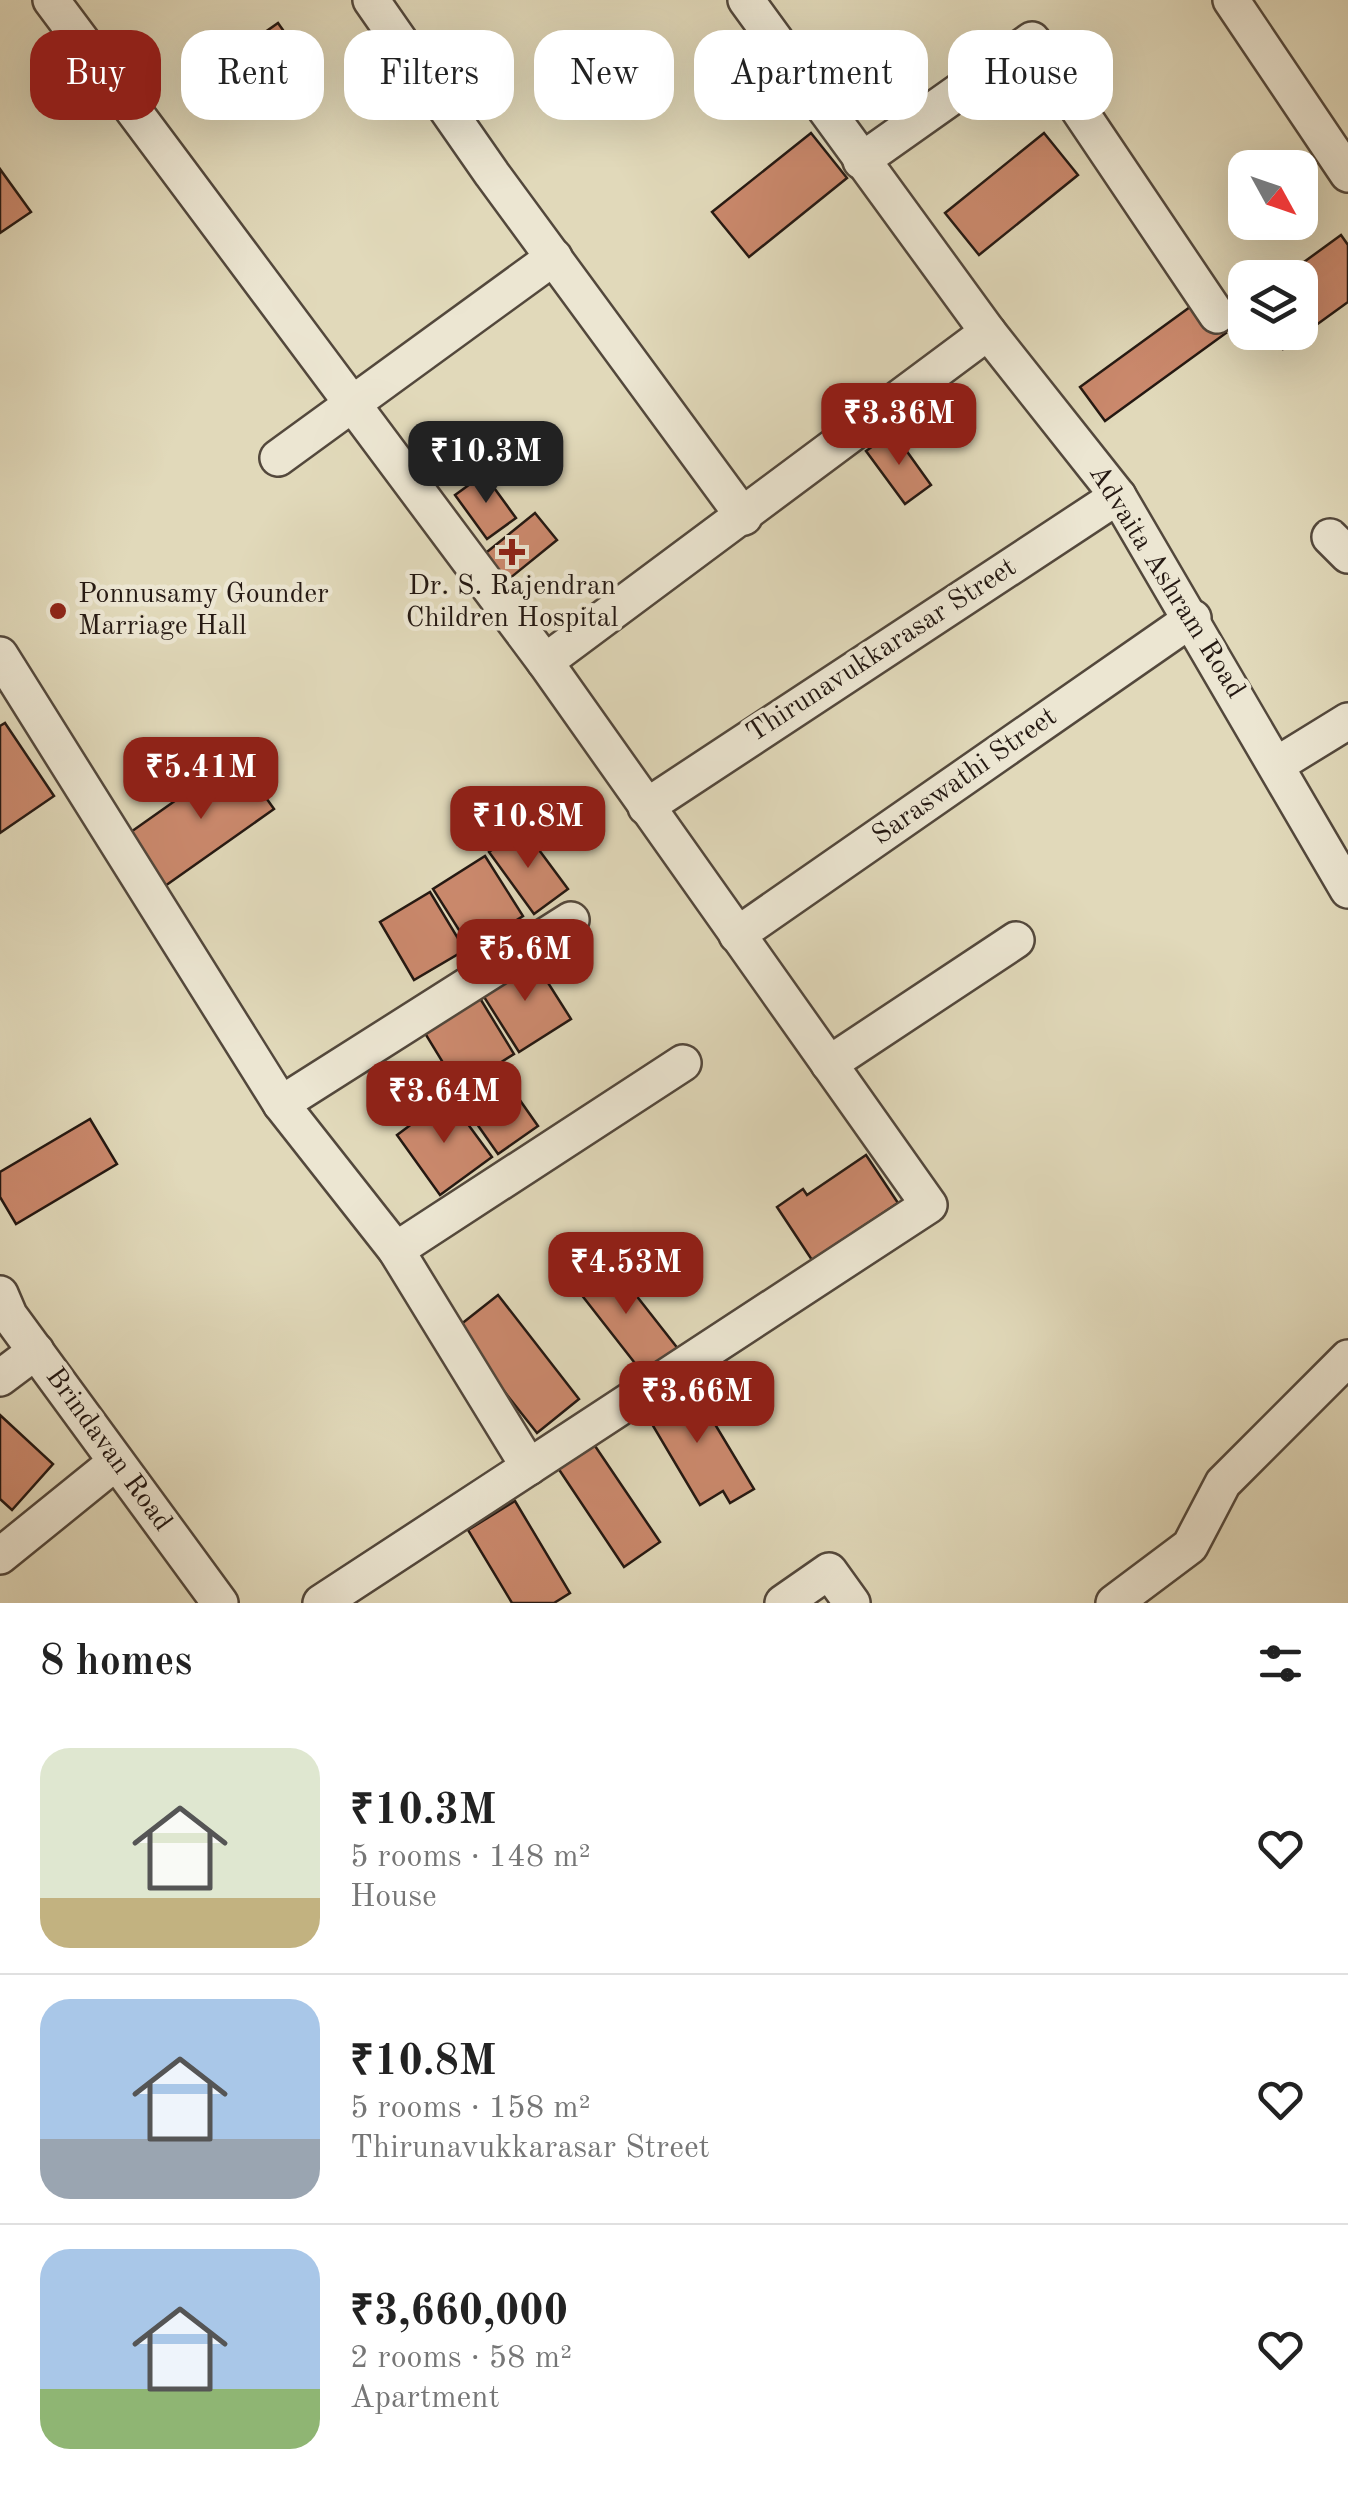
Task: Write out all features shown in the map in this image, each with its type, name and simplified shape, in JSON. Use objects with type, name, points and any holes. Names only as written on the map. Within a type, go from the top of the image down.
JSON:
[{"type":"street","points":[[51,0],[545,662],[929,1204],[321,1603]]},
{"type":"street","points":[[371,0],[744,517]]},
{"type":"street","name":"Advaita Ashram Road","points":[[746,0],[988,332],[1118,496],[1193,618],[1348,890]]},
{"type":"street","points":[[1232,0],[1348,174]]},
{"type":"street","points":[[860,161],[1032,40],[1216,315]]},
{"type":"street","points":[[278,458],[554,258]]},
{"type":"street","points":[[545,662],[988,332]]},
{"type":"street","name":"Thirunavukkarasar Street","points":[[646,807],[1118,496]]},
{"type":"street","name":"Saraswathi Street","points":[[738,936],[1193,618]]},
{"type":"street","points":[[0,655],[281,1104],[396,1250],[529,1466]]},
{"type":"street","points":[[1278,764],[1348,721]]},
{"type":"street","points":[[281,1104],[571,920]]},
{"type":"street","points":[[829,1064],[1016,940]]},
{"type":"street","points":[[396,1250],[684,1063]]},
{"type":"street","name":"Brindavan Road","points":[[0,1294],[36,1351],[220,1603]]},
{"type":"street","points":[[0,1378],[36,1351]]},
{"type":"street","points":[[1114,1603],[1190,1546],[1223,1483],[1348,1358]]},
{"type":"street","points":[[0,1556],[116,1462]]},
{"type":"street","points":[[784,1603],[829,1572],[852,1603]]},
{"type":"building","points":[[811,133],[847,178],[749,257],[712,212]]},
{"type":"building","points":[[1044,133],[1078,175],[979,255],[945,213]]},
{"type":"building","points":[[0,169],[31,212],[0,233]]},
{"type":"building","points":[[1341,235],[1348,245],[1348,302],[1318,324],[1318,260],[1307,260]]},
{"type":"building","points":[[1201,299],[1226,333],[1105,421],[1080,387]]},
{"type":"building","points":[[893,432],[931,485],[905,504],[866,451]]},
{"type":"building","points":[[484,474],[516,518],[487,539],[455,495]]},
{"type":"building","points":[[535,513],[557,540],[504,583],[482,556]]},
{"type":"building","points":[[5,723],[54,796],[0,833],[0,726]]},
{"type":"building","points":[[237,757],[274,809],[165,886],[128,834]]},
{"type":"building","points":[[522,827],[568,889],[534,914],[489,852]]},
{"type":"building","points":[[485,856],[523,916],[471,949],[433,889]]},
{"type":"building","points":[[430,892],[465,950],[414,980],[380,922]]},
{"type":"building","points":[[531,956],[571,1019],[519,1052],[479,989]]},
{"type":"building","points":[[478,995],[514,1054],[459,1089],[423,1030]]},
{"type":"building","points":[[498,1069],[538,1126],[498,1154],[458,1097]]},
{"type":"building","points":[[448,1097],[492,1157],[440,1195],[397,1135]]},
{"type":"building","points":[[90,1119],[117,1164],[16,1224],[0,1197],[0,1172]]},
{"type":"building","points":[[866,1155],[898,1203],[812,1260],[777,1207],[803,1189],[807,1195]]},
{"type":"building","points":[[606,1257],[679,1350],[645,1376],[573,1284]]},
{"type":"building","points":[[498,1295],[579,1399],[537,1433],[455,1329]]},
{"type":"building","points":[[689,1381],[754,1489],[730,1503],[723,1491],[700,1505],[643,1409]]},
{"type":"building","points":[[0,1415],[53,1464],[12,1510],[0,1499]]},
{"type":"building","points":[[591,1440],[660,1542],[624,1567],[556,1465]]},
{"type":"building","points":[[515,1501],[570,1593],[554,1603],[512,1603],[468,1530]]},
{"type":"place","name":"Dr. S. Rajendran Children Hospital","points":[[512,552]]},
{"type":"place","name":"Ponnusamy Gounder Marriage Hall","points":[[58,611]]}]
